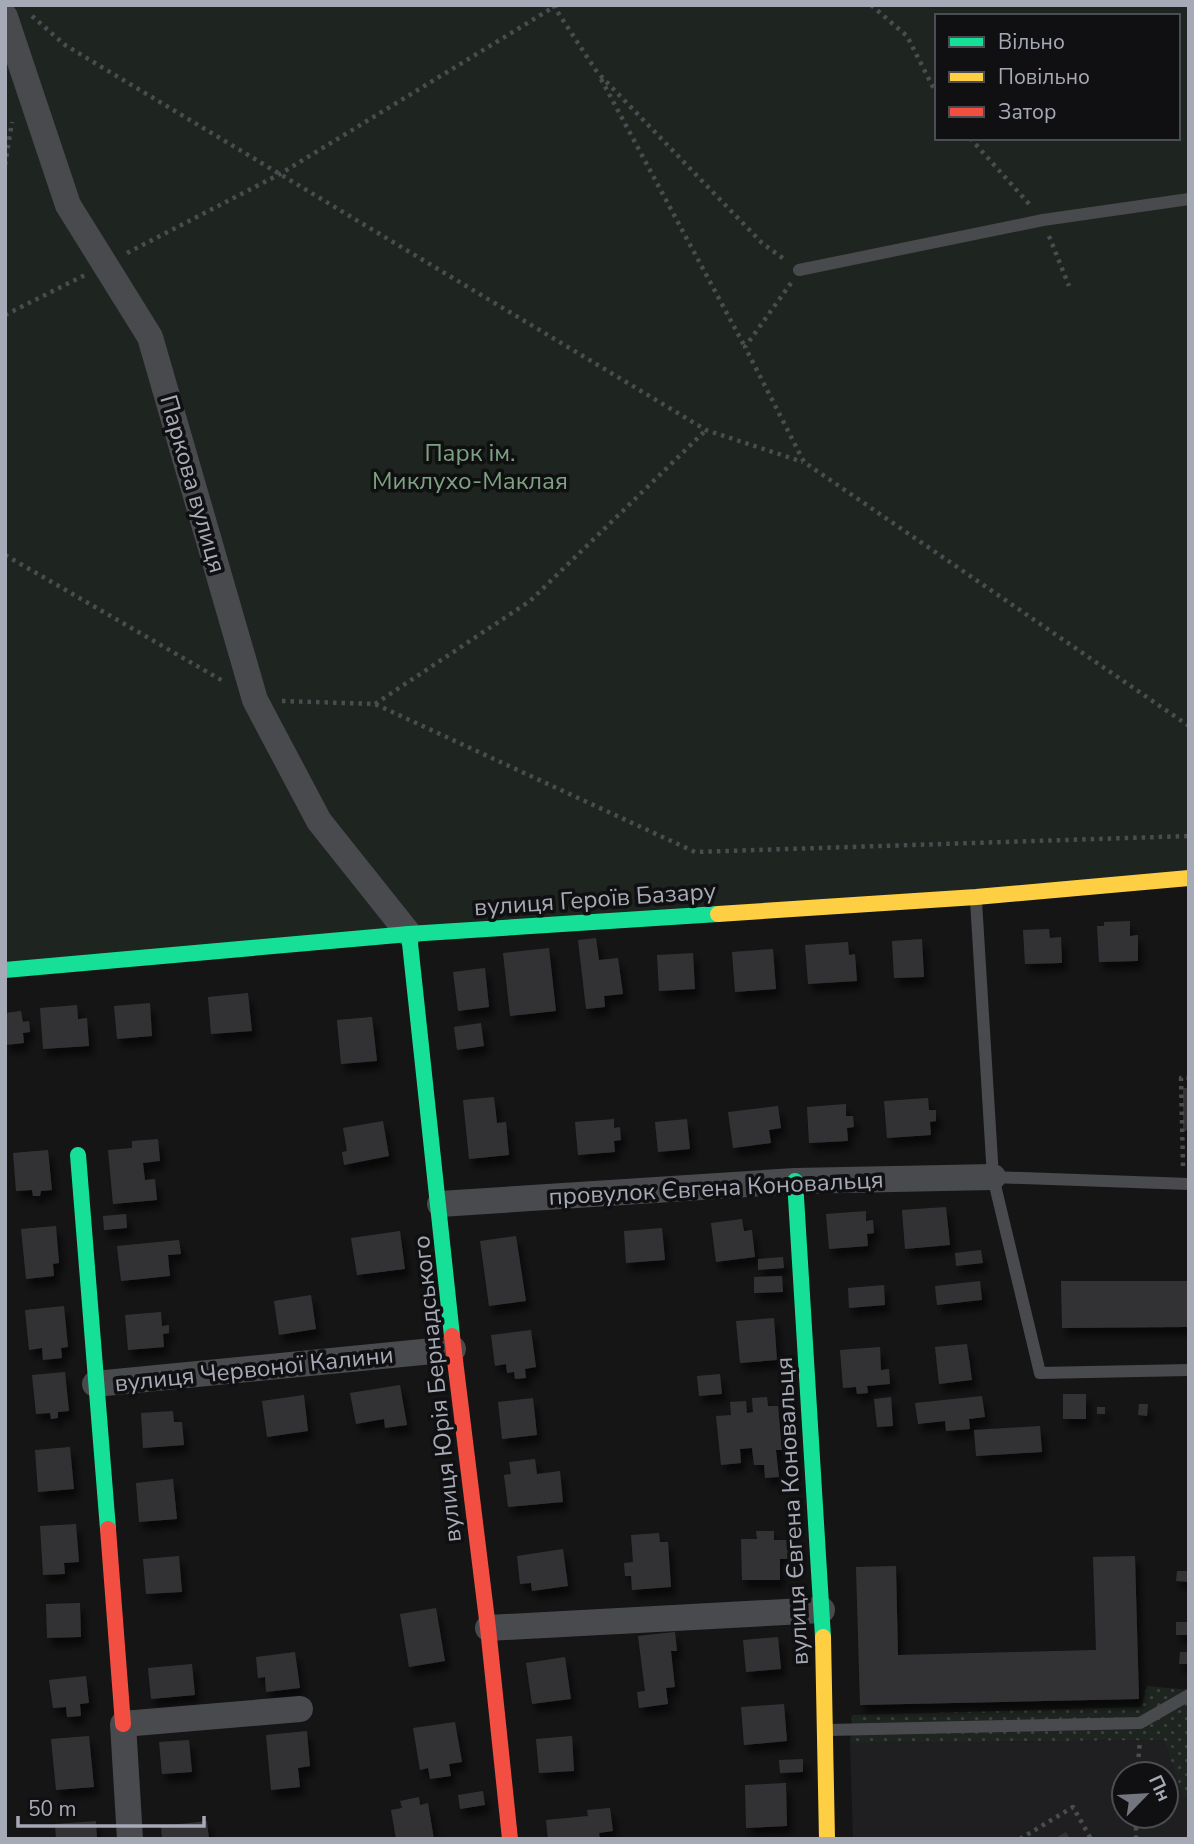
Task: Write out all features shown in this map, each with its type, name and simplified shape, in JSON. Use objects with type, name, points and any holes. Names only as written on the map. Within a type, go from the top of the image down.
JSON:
[{"type":"street","name":"Паркова вулиця","points":[[17,15],[68,205],[150,337],[255,700],[319,821],[409,934]]},
{"type":"street","name":"вулиця Героїв Базару","points":[[5,970],[409,934],[976,897],[1189,878]]},
{"type":"street","name":"вулиця Юрія Бернадського","points":[[409,934],[440,1204],[453,1349],[488,1629],[510,1839]]},
{"type":"street","name":"вулиця Червоної Калини","points":[[78,1154],[130,1839]]},
{"type":"street","name":"провулок Євгена Коновальця","points":[[440,1204],[795,1181],[993,1177]]},
{"type":"street","name":"вулиця Євгена Коновальця","points":[[795,1181],[822,1610],[827,1839]]},
{"type":"street","name":"вулиця Червоної Калини","points":[[96,1384],[453,1349]]},
{"type":"street","points":[[488,1629],[822,1610]]},
{"type":"street","points":[[122,1724],[300,1709]]},
{"type":"lane","points":[[799,270],[1043,220],[1189,199]]},
{"type":"lane","points":[[976,897],[993,1177],[1041,1373],[1189,1370]]},
{"type":"lane","points":[[993,1177],[1186,1184]]},
{"type":"lane","points":[[825,1730],[1140,1723],[1189,1695]]},
{"type":"path","points":[[871,5],[907,36],[935,91]]},
{"type":"path","points":[[5,315],[280,174],[554,6],[597,72],[746,347],[804,462]]},
{"type":"path","points":[[17,15],[706,429],[804,462],[1189,726]]},
{"type":"path","points":[[597,72],[762,243],[799,270],[746,347]]},
{"type":"path","points":[[972,140],[1043,220],[1069,286]]},
{"type":"path","points":[[375,704],[530,601],[706,429]]},
{"type":"path","points":[[5,555],[255,700],[375,704],[695,852],[1189,836]]},
{"type":"path","points":[[1186,1184],[1181,1078],[1189,1078]]},
{"type":"path","points":[[1138,1760],[1140,1723]]},
{"type":"path","points":[[1020,1839],[1073,1807],[1091,1839]]},
{"type":"shaded area","points":[[1164,1740],[1171,1760],[1110,1760],[1110,1830],[1180,1830],[1180,1789],[1183,1798],[1189,1799],[1189,1839],[853,1839],[850,1743]]},
{"type":"green space","name":"Парк ім. Миклухо-Маклая","points":[[5,5],[1189,5],[1189,878],[5,970]]},
{"type":"green space","points":[[1147,1686],[1189,1690],[1189,1799],[1183,1798],[1180,1789],[1180,1760],[1171,1760],[1164,1740],[850,1743],[852,1715],[1141,1707]]},
{"type":"building","points":[[1130,921],[1130,936],[1138,935],[1138,961],[1099,962],[1097,926],[1104,926],[1104,922]]},
{"type":"building","points":[[1049,929],[1050,938],[1061,937],[1062,963],[1025,964],[1023,930]]},
{"type":"building","points":[[596,938],[599,960],[618,958],[623,994],[604,996],[605,1007],[586,1009],[578,940]]},
{"type":"building","points":[[922,939],[924,977],[894,978],[892,941]]},
{"type":"building","points":[[848,942],[849,955],[855,954],[857,981],[808,984],[805,945]]},
{"type":"building","points":[[549,948],[556,1011],[510,1016],[503,953]]},
{"type":"building","points":[[773,949],[776,989],[735,992],[732,952]]},
{"type":"building","points":[[693,953],[695,989],[659,991],[657,955]]},
{"type":"building","points":[[485,968],[489,1007],[458,1011],[453,972]]},
{"type":"building","points":[[248,993],[252,1031],[211,1034],[208,997]]},
{"type":"building","points":[[150,1003],[152,1036],[117,1039],[114,1006]]},
{"type":"building","points":[[77,1005],[78,1019],[87,1018],[89,1046],[43,1049],[40,1008]]},
{"type":"building","points":[[21,1011],[23,1022],[29,1021],[30,1032],[23,1033],[24,1043],[5,1045],[5,1013]]},
{"type":"building","points":[[372,1017],[377,1061],[341,1064],[337,1020]]},
{"type":"building","points":[[481,1023],[484,1046],[457,1050],[454,1027]]},
{"type":"building","points":[[1183,1088],[1189,1088],[1189,1130],[1183,1131]]},
{"type":"building","points":[[494,1097],[497,1123],[506,1122],[509,1155],[469,1159],[463,1100]]},
{"type":"building","points":[[928,1098],[929,1110],[936,1110],[936,1121],[930,1122],[931,1135],[887,1138],[884,1101]]},
{"type":"building","points":[[846,1104],[846,1116],[853,1116],[854,1127],[847,1128],[848,1141],[809,1143],[807,1107]]},
{"type":"building","points":[[778,1106],[781,1128],[769,1130],[771,1143],[733,1148],[728,1112]]},
{"type":"building","points":[[614,1119],[614,1128],[620,1127],[621,1140],[614,1141],[615,1152],[578,1155],[575,1122]]},
{"type":"building","points":[[687,1119],[690,1149],[658,1152],[655,1122]]},
{"type":"building","points":[[383,1121],[389,1156],[344,1165],[342,1152],[347,1151],[343,1128]]},
{"type":"building","points":[[158,1139],[160,1161],[143,1163],[145,1180],[155,1179],[157,1200],[113,1204],[108,1150],[132,1148],[132,1141]]},
{"type":"building","points":[[48,1150],[52,1190],[41,1191],[40,1196],[33,1196],[32,1190],[16,1191],[13,1153]]},
{"type":"building","points":[[946,1207],[950,1245],[905,1249],[902,1210]]},
{"type":"building","points":[[866,1211],[866,1221],[873,1220],[874,1233],[867,1234],[868,1246],[829,1249],[826,1214]]},
{"type":"building","points":[[126,1214],[127,1228],[104,1230],[103,1216]]},
{"type":"building","points":[[742,1219],[744,1231],[752,1230],[755,1257],[716,1262],[711,1223]]},
{"type":"building","points":[[56,1226],[59,1263],[53,1264],[54,1276],[26,1279],[21,1229]]},
{"type":"building","points":[[662,1228],[665,1260],[626,1263],[624,1231]]},
{"type":"building","points":[[400,1231],[405,1269],[357,1275],[351,1238]]},
{"type":"building","points":[[516,1236],[526,1301],[489,1306],[480,1241]]},
{"type":"building","points":[[179,1240],[181,1254],[168,1255],[170,1276],[121,1281],[117,1246]]},
{"type":"building","points":[[981,1250],[983,1263],[956,1266],[955,1253]]},
{"type":"building","points":[[783,1257],[784,1268],[758,1270],[758,1259]]},
{"type":"building","points":[[782,1276],[783,1292],[754,1293],[754,1277]]},
{"type":"building","points":[[980,1281],[982,1300],[937,1305],[935,1286]]},
{"type":"building","points":[[1061,1281],[1189,1281],[1189,1327],[1062,1328]]},
{"type":"building","points":[[884,1285],[885,1305],[849,1308],[848,1288]]},
{"type":"building","points":[[311,1295],[316,1329],[279,1335],[274,1301]]},
{"type":"building","points":[[64,1306],[68,1347],[61,1348],[62,1358],[43,1360],[42,1348],[29,1350],[25,1310]]},
{"type":"building","points":[[161,1312],[162,1326],[169,1325],[169,1333],[163,1334],[164,1347],[128,1350],[125,1315]]},
{"type":"building","points":[[774,1318],[777,1360],[740,1363],[736,1321]]},
{"type":"building","points":[[531,1330],[536,1367],[525,1369],[526,1378],[515,1379],[514,1372],[507,1373],[506,1364],[495,1366],[491,1335]]},
{"type":"building","points":[[967,1344],[972,1380],[939,1384],[935,1347]]},
{"type":"building","points":[[880,1347],[881,1370],[889,1369],[890,1384],[867,1386],[868,1393],[857,1394],[856,1387],[843,1388],[840,1350]]},
{"type":"building","points":[[65,1372],[69,1411],[58,1412],[58,1418],[51,1419],[50,1413],[36,1414],[32,1375]]},
{"type":"building","points":[[720,1374],[722,1394],[699,1396],[697,1376]]},
{"type":"building","points":[[400,1385],[407,1425],[385,1428],[384,1419],[356,1424],[350,1393]]},
{"type":"building","points":[[1063,1394],[1086,1394],[1086,1419],[1063,1419]]},
{"type":"building","points":[[304,1395],[308,1431],[267,1437],[262,1401]]},
{"type":"building","points":[[982,1396],[985,1417],[969,1419],[970,1429],[946,1431],[945,1421],[918,1424],[915,1403]]},
{"type":"building","points":[[767,1397],[768,1406],[778,1406],[782,1450],[776,1450],[779,1477],[765,1478],[764,1465],[754,1465],[752,1448],[740,1449],[741,1463],[721,1465],[716,1416],[731,1415],[730,1402],[746,1401],[747,1413],[753,1412],[752,1398]]},
{"type":"building","points":[[891,1397],[893,1426],[877,1427],[874,1399]]},
{"type":"building","points":[[533,1398],[537,1435],[502,1439],[498,1402]]},
{"type":"building","points":[[1139,1404],[1148,1404],[1147,1416],[1138,1415]]},
{"type":"building","points":[[1097,1407],[1105,1407],[1105,1414],[1097,1414]]},
{"type":"building","points":[[173,1411],[174,1422],[182,1422],[184,1445],[143,1448],[141,1413]]},
{"type":"building","points":[[1040,1426],[1042,1452],[976,1456],[974,1430]]},
{"type":"building","points":[[70,1447],[74,1489],[38,1492],[35,1450]]},
{"type":"building","points":[[535,1459],[537,1474],[560,1471],[563,1502],[508,1507],[504,1475],[511,1474],[509,1462]]},
{"type":"building","points":[[173,1479],[177,1519],[139,1522],[136,1483]]},
{"type":"building","points":[[76,1524],[79,1562],[64,1563],[65,1574],[43,1575],[40,1526]]},
{"type":"building","points":[[756,1531],[774,1531],[774,1540],[792,1540],[792,1559],[780,1559],[780,1580],[742,1580],[741,1539],[757,1539]]},
{"type":"building","points":[[659,1533],[660,1542],[668,1542],[671,1587],[632,1590],[631,1576],[625,1576],[624,1563],[633,1562],[631,1535]]},
{"type":"building","points":[[563,1549],[568,1586],[532,1591],[531,1583],[520,1584],[517,1556]]},
{"type":"building","points":[[179,1556],[182,1592],[146,1594],[143,1559]]},
{"type":"building","points":[[1135,1556],[1139,1699],[860,1705],[856,1567],[896,1566],[898,1655],[1096,1650],[1093,1557]]},
{"type":"building","points":[[1177,1571],[1189,1571],[1189,1582],[1176,1581]]},
{"type":"building","points":[[80,1603],[81,1637],[47,1638],[46,1604]]},
{"type":"building","points":[[436,1608],[445,1661],[409,1667],[400,1614]]},
{"type":"building","points":[[1176,1622],[1189,1622],[1189,1635],[1176,1635]]},
{"type":"building","points":[[675,1632],[677,1651],[671,1651],[675,1687],[666,1688],[668,1704],[639,1708],[637,1692],[645,1691],[638,1636]]},
{"type":"building","points":[[778,1637],[781,1669],[746,1672],[743,1640]]},
{"type":"building","points":[[295,1652],[300,1688],[266,1692],[265,1677],[258,1678],[256,1657]]},
{"type":"building","points":[[1180,1652],[1189,1652],[1189,1664],[1179,1664]]},
{"type":"building","points":[[565,1657],[571,1699],[532,1704],[526,1663]]},
{"type":"building","points":[[192,1664],[195,1695],[151,1699],[148,1668]]},
{"type":"building","points":[[86,1676],[89,1703],[80,1704],[81,1716],[67,1717],[66,1707],[53,1708],[49,1680]]},
{"type":"building","points":[[784,1704],[787,1741],[744,1745],[741,1707]]},
{"type":"building","points":[[455,1722],[462,1762],[449,1764],[451,1776],[430,1779],[428,1768],[420,1770],[413,1728]]},
{"type":"building","points":[[307,1731],[310,1766],[298,1768],[300,1787],[271,1790],[266,1735]]},
{"type":"building","points":[[89,1736],[94,1787],[56,1790],[51,1739]]},
{"type":"building","points":[[572,1736],[574,1771],[539,1773],[536,1739]]},
{"type":"building","points":[[189,1740],[192,1772],[162,1774],[159,1742]]},
{"type":"building","points":[[803,1759],[803,1772],[780,1773],[779,1760]]},
{"type":"building","points":[[786,1783],[787,1826],[746,1828],[745,1785]]},
{"type":"building","points":[[483,1791],[485,1805],[460,1809],[458,1795]]},
{"type":"building","points":[[419,1797],[420,1805],[428,1803],[434,1839],[396,1839],[391,1810],[402,1808],[400,1801]]},
{"type":"building","points":[[610,1808],[613,1831],[599,1833],[600,1839],[548,1839],[546,1820],[588,1816],[587,1810]]},
{"type":"building","points":[[96,1821],[97,1839],[56,1839],[55,1824]]},
{"type":"building","points":[[207,1821],[209,1839],[162,1839],[161,1826]]},
{"type":"building","points":[[1066,1832],[1070,1839],[1054,1839]]},
{"type":"traffic: fast","points":[[5,970],[409,934],[718,914]]},
{"type":"traffic: fast","points":[[409,934],[452,1336]]},
{"type":"traffic: fast","points":[[78,1155],[108,1529]]},
{"type":"traffic: fast","points":[[795,1181],[823,1637]]},
{"type":"traffic: slow","points":[[718,914],[976,897],[1189,878]]},
{"type":"traffic: slow","points":[[823,1637],[827,1839]]},
{"type":"traffic: jam","points":[[452,1336],[488,1628],[510,1839]]},
{"type":"traffic: jam","points":[[108,1529],[123,1724]]}]
